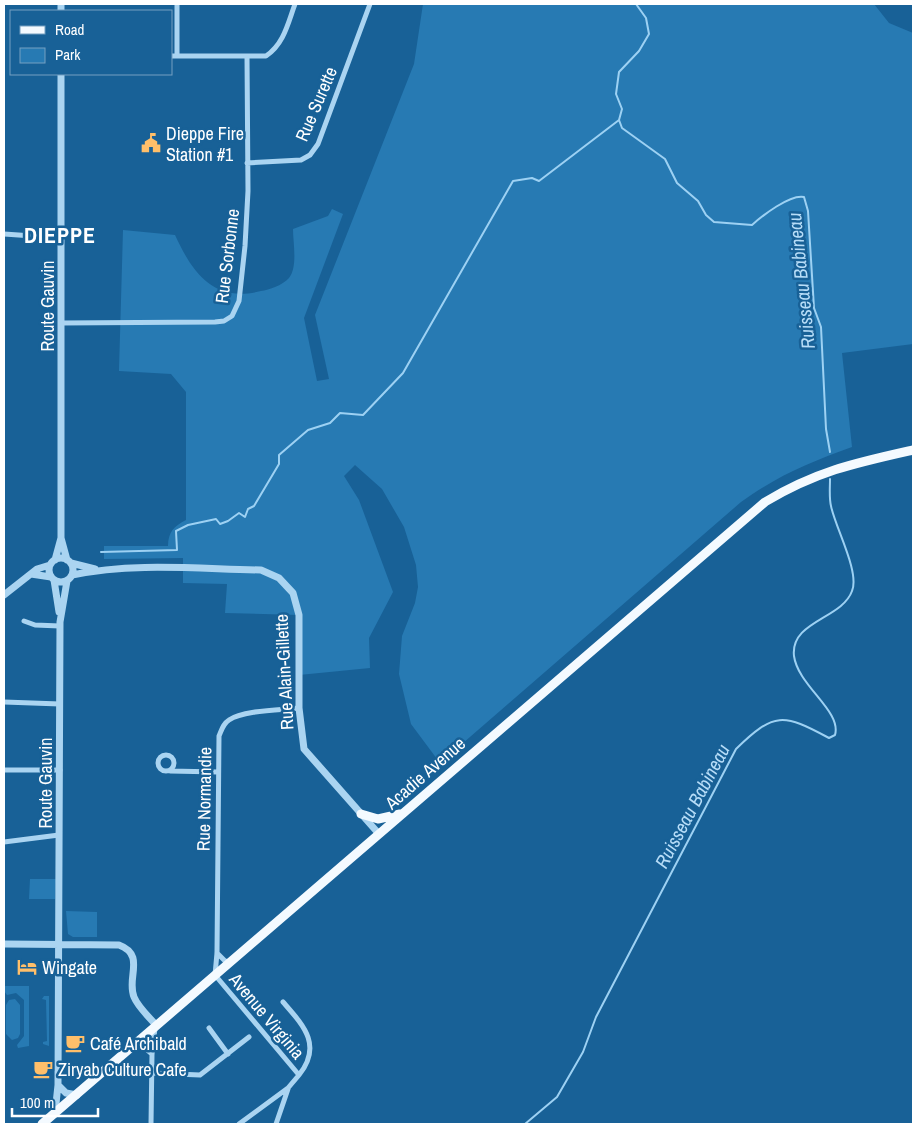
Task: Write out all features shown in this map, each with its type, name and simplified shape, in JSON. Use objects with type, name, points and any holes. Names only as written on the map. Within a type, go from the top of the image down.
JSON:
[{"type":"main road","name":"Acadie Avenue","points":[[42,1124],[765,502],[794,485],[842,466],[913,450]]},
{"type":"main road","points":[[361,814],[378,818],[402,814]]},
{"type":"street","points":[[178,4],[174,56],[266,56],[276,50],[282,40],[295,4]]},
{"type":"street","name":"Rue Surette","points":[[247,163],[301,160],[310,155],[318,144],[370,4]]},
{"type":"street","name":"Rue Sorbonne","points":[[61,322],[224,322],[232,316],[239,301],[245,246],[247,56]]},
{"type":"street","name":"Route Gauvin","points":[[61,75],[61,538],[69,561]]},
{"type":"street","points":[[4,234],[62,238]]},
{"type":"street","name":"Route Gauvin","points":[[52,562],[61,538]]},
{"type":"street","points":[[4,595],[37,569],[52,562],[69,561],[72,575],[67,581],[60,582],[52,578],[32,574]]},
{"type":"street","name":"Rue Alain-Gillette","points":[[69,561],[98,570]]},
{"type":"street","points":[[52,562],[52,578]]},
{"type":"street","name":"Rue Alain-Gillette","points":[[72,575],[98,570],[261,570],[279,578],[293,593],[299,616],[299,708],[304,749],[378,834]]},
{"type":"street","name":"Route Gauvin","points":[[52,578],[60,624]]},
{"type":"street","name":"Route Gauvin","points":[[55,1114],[58,1085],[60,624],[67,581]]},
{"type":"street","points":[[24,621],[34,625],[60,624]]},
{"type":"street","points":[[4,702],[60,704]]},
{"type":"street","name":"Rue Normandie","points":[[215,975],[217,953],[219,736],[223,725],[231,718],[246,714],[299,708]]},
{"type":"street","points":[[4,770],[60,770]]},
{"type":"street","points":[[170,771],[218,772]]},
{"type":"street","points":[[4,842],[60,835]]},
{"type":"street","points":[[4,944],[119,945],[127,948],[133,955],[134,997],[156,1025],[152,1054],[151,1124]]},
{"type":"street","points":[[217,953],[225,961],[230,962]]},
{"type":"street","name":"Avenue Virginia","points":[[215,975],[298,1075]]},
{"type":"street","name":"Avenue Virginia","points":[[239,1124],[288,1088],[309,1060],[308,1034],[283,1002]]},
{"type":"street","points":[[209,1028],[228,1054]]},
{"type":"street","name":"Avenue Virginia","points":[[152,1073],[200,1075],[249,1037]]},
{"type":"street","points":[[133,1045],[143,1047],[152,1054]]},
{"type":"street","points":[[58,1085],[66,1093],[77,1095]]},
{"type":"street","name":"Avenue Virginia","points":[[276,1124],[288,1088]]},
{"type":"green space","points":[[423,4],[874,4],[889,23],[913,33],[913,344],[842,353],[852,447],[794,470],[741,502],[440,763],[411,724],[399,674],[402,636],[415,603],[418,587],[416,565],[404,527],[382,489],[355,465],[344,476],[359,500],[393,592],[369,638],[370,668],[299,675],[299,615],[225,613],[227,584],[183,583],[183,558],[104,559],[104,546],[168,546],[172,530],[186,520],[186,392],[171,374],[119,371],[123,230],[175,235],[189,262],[207,282],[218,289],[230,293],[245,294],[272,288],[289,278],[294,261],[293,229],[328,216],[332,209],[343,214],[304,318],[317,381],[329,379],[315,315],[414,64]]},
{"type":"green space","points":[[30,879],[56,879],[55,899],[29,899]]},
{"type":"green space","points":[[66,911],[97,912],[97,937],[73,937],[68,934]]},
{"type":"green space","points":[[4,986],[29,986],[29,1046],[18,1048],[17,1045],[24,1036],[24,1000],[16,993],[7,995],[4,991]]},
{"type":"green space","points":[[44,996],[49,996],[49,1046],[43,1044],[43,1042],[47,1041],[46,1000],[42,999]]},
{"type":"green space","points":[[15,999],[20,1005],[20,1034],[18,1038],[12,1040],[6,1034],[6,1005],[9,1000]]},
{"type":"waterway","points":[[101,552],[177,550],[176,531],[188,525],[216,519],[220,524],[239,513],[245,517],[248,509],[254,506],[279,464],[279,455],[308,430],[330,423],[340,413],[363,415],[403,373],[513,181],[532,178],[539,181],[619,120],[622,109],[616,94],[619,72],[639,51],[649,34],[646,18],[636,4]]},
{"type":"waterway","name":"Ruisseau Babineau","points":[[619,120],[622,128],[665,159],[677,183],[698,201],[706,215],[714,222],[752,225],[784,202],[804,197],[808,211],[814,308],[821,327],[826,429],[830,452]]},
{"type":"waterway","name":"Ruisseau Babineau","points":[[525,1124],[557,1097],[583,1052],[596,1017],[736,749],[760,728],[780,720],[800,724],[829,738],[835,735],[832,717],[803,678],[794,656],[795,644],[800,635],[808,627],[838,608],[852,591],[854,583],[850,561],[830,503],[830,479]]},
{"type":"place","name":"Dieppe Fire Station #1","points":[[151,143]]},
{"type":"place","name":"Wingate","points":[[27,967]]},
{"type":"place","name":"Café Archibald","points":[[75,1043]]},
{"type":"place","name":"Ziryab Culture Cafe","points":[[43,1069]]},
{"type":"district","name":"DIEPPE","points":[[60,235]]}]
